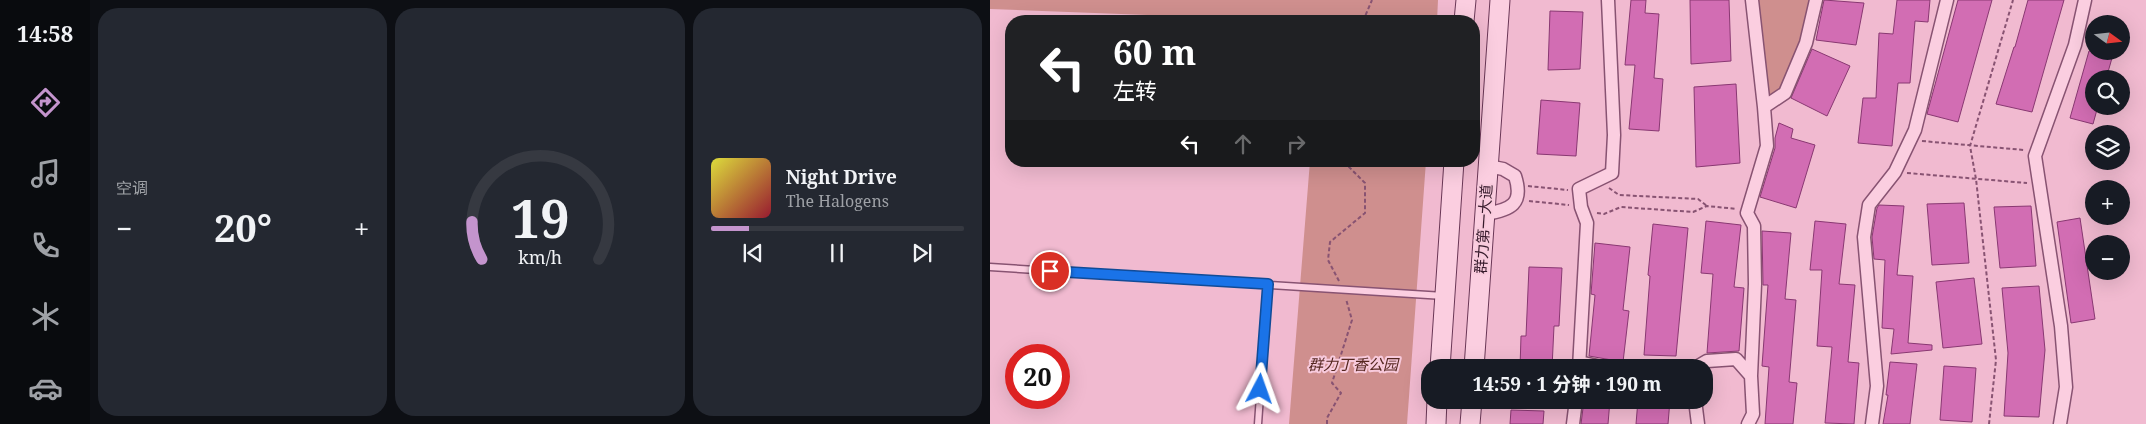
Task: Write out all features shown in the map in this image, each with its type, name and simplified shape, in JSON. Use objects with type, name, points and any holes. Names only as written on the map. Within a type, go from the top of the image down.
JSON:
[{"type":"main road","points":[[1465,15],[1466,0]]},
{"type":"main road","name":"群力第一大道","points":[[1475,359],[1500,0]]},
{"type":"main road","points":[[1441,359],[1454,167]]},
{"type":"main road","points":[[1436,424],[1437,409]]},
{"type":"main road","points":[[1470,424],[1471,409]]},
{"type":"street","points":[[1579,359],[1587,223],[1581,207],[1579,188],[1612,174],[1614,135],[1608,0]]},
{"type":"street","points":[[1748,424],[1753,414],[1752,376],[1755,284],[1754,226],[1747,213],[1766,146],[1764,107],[1752,0]]},
{"type":"street","points":[[1764,107],[1785,92],[1806,44],[1816,0]]},
{"type":"street","points":[[1872,424],[1877,386],[1864,237],[1869,205],[1895,172],[1915,130],[1948,0]]},
{"type":"street","points":[[2060,424],[2066,379],[2061,326],[2035,156],[2075,45],[2085,0]]},
{"type":"street","points":[[1486,214],[1503,212],[1516,203],[1520,190],[1516,176],[1503,169],[1488,166]]},
{"type":"street","points":[[1713,361],[1736,359],[1752,376]]},
{"type":"street","points":[[1573,424],[1575,409]]},
{"type":"street","points":[[1696,409],[1698,424]]},
{"type":"lane","points":[[990,267],[1445,296]]},
{"type":"lane","points":[[1258,424],[1268,284]]},
{"type":"path","points":[[1366,15],[1372,0]]},
{"type":"path","points":[[1989,424],[1996,360],[1976,179],[1970,146],[2013,0]]},
{"type":"path","points":[[1910,140],[2037,152]]},
{"type":"path","points":[[1895,172],[2039,184]]},
{"type":"path","points":[[1518,185],[1574,190],[1579,188]]},
{"type":"path","points":[[1607,187],[1619,195],[1698,199],[1707,206]]},
{"type":"path","points":[[1517,199],[1581,207],[1588,212],[1604,214],[1620,207],[1694,212],[1707,206],[1734,209],[1747,213]]},
{"type":"green space","points":[[990,0],[1438,0],[1437,15],[1146,15],[990,9]]},
{"type":"green space","points":[[1752,0],[1816,0],[1785,93],[1764,107]]},
{"type":"green space","name":"群力丁香公园","points":[[1310,167],[1426,167],[1407,424],[1289,424]]},
{"type":"building","points":[[1631,0],[1646,0],[1645,13],[1659,14],[1654,78],[1663,79],[1659,131],[1629,129],[1635,65],[1625,65]]},
{"type":"building","points":[[1690,0],[1729,0],[1731,61],[1691,64]]},
{"type":"building","points":[[1824,0],[1864,3],[1856,45],[1816,40]]},
{"type":"building","points":[[1897,0],[1930,0],[1928,22],[1915,21],[1910,83],[1898,83],[1892,146],[1858,143],[1863,98],[1876,98],[1879,33],[1893,34]]},
{"type":"building","points":[[1958,0],[1992,0],[1958,122],[1927,114]]},
{"type":"building","points":[[2028,0],[2064,0],[2032,112],[1996,104]]},
{"type":"building","points":[[1550,11],[1583,12],[1580,69],[1548,70]]},
{"type":"building","points":[[1812,49],[1850,66],[1827,116],[1791,98]]},
{"type":"building","points":[[2086,60],[2111,60],[2109,70],[2085,70],[2085,115],[2096,115],[2093,124],[2070,118]]},
{"type":"building","points":[[1736,84],[1740,163],[1696,167],[1694,87]]},
{"type":"building","points":[[1541,100],[1580,103],[1576,156],[1537,154]]},
{"type":"building","points":[[1779,123],[1793,129],[1791,138],[1815,145],[1796,208],[1760,197],[1775,148],[1775,138]]},
{"type":"building","points":[[1964,203],[1969,263],[1932,265],[1927,204]]},
{"type":"building","points":[[1879,205],[1904,206],[1897,275],[1913,276],[1908,343],[1932,345],[1932,350],[1891,354],[1894,329],[1882,328],[1885,260],[1874,259],[1872,237]]},
{"type":"building","points":[[2031,206],[2036,266],[2000,268],[1994,207]]},
{"type":"building","points":[[2080,218],[2085,252],[2085,280],[2089,280],[2095,319],[2071,323],[2057,222]]},
{"type":"building","points":[[1706,221],[1741,225],[1734,287],[1744,288],[1739,351],[1707,353],[1713,274],[1701,273]]},
{"type":"building","points":[[1815,221],[1846,224],[1839,284],[1855,285],[1848,362],[1859,363],[1854,424],[1825,423],[1832,347],[1817,346],[1822,270],[1810,270]]},
{"type":"building","points":[[1653,224],[1688,228],[1676,356],[1644,355]]},
{"type":"building","points":[[1762,231],[1791,233],[1785,299],[1796,300],[1789,382],[1797,383],[1793,424],[1765,424],[1769,367],[1762,366],[1768,285],[1763,285]]},
{"type":"building","points":[[1595,243],[1630,247],[1623,310],[1629,311],[1623,359],[1606,359],[1589,356],[1595,295],[1591,294]]},
{"type":"building","points":[[1529,267],[1562,268],[1559,326],[1554,326],[1552,359],[1520,359],[1521,336],[1526,336]]},
{"type":"building","points":[[1974,278],[1982,344],[1943,348],[1936,282]]},
{"type":"building","points":[[2039,286],[2045,350],[2039,417],[2004,416],[2008,353],[2002,288]]},
{"type":"building","points":[[1890,362],[1917,364],[1910,424],[1883,424],[1888,395],[1886,395]]},
{"type":"building","points":[[1944,366],[1976,368],[1972,422],[1940,420]]},
{"type":"building","points":[[1583,409],[1609,409],[1608,424],[1581,424]]},
{"type":"building","points":[[1637,409],[1669,409],[1668,424],[1636,424]]},
{"type":"building","points":[[1511,410],[1544,411],[1543,424],[1510,424]]},
{"type":"route","points":[[1050,271],[1268,284],[1260,389]]}]
